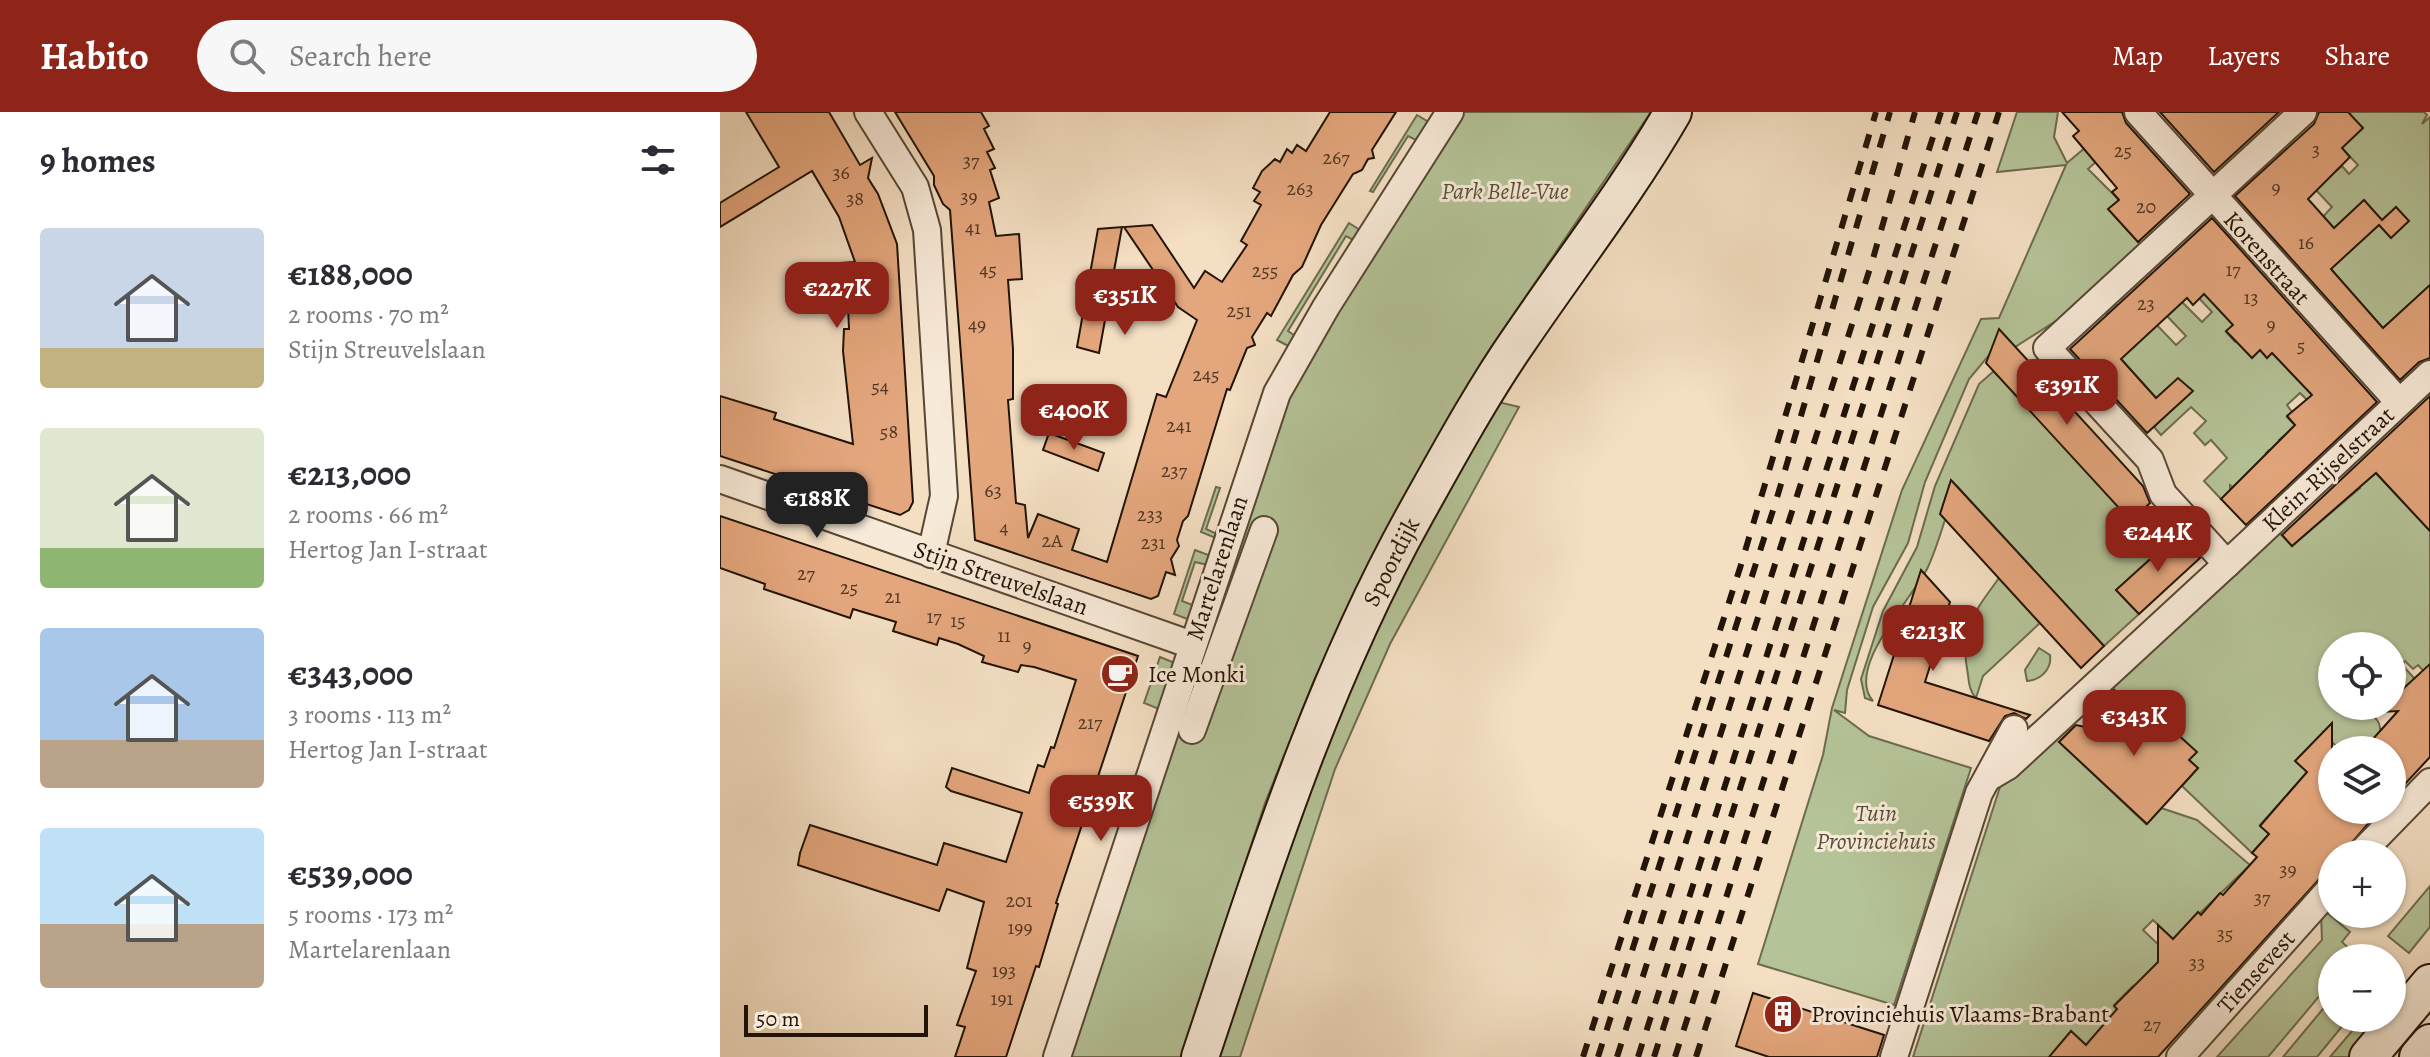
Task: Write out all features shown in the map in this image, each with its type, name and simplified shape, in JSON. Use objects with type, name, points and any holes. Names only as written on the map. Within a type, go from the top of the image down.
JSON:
[{"type":"street","points":[[868,112],[915,187],[927,230],[944,486],[942,516],[931,554]]},
{"type":"street","name":"Martelarenlaan","points":[[1057,1057],[1204,649],[1262,431],[1286,374],[1450,112]]},
{"type":"street","name":"Spoordijk","points":[[1200,1057],[1308,743],[1382,578],[1414,515],[1518,340],[1617,201],[1673,112]]},
{"type":"street","name":"Korenstraat","points":[[2138,112],[2399,402]]},
{"type":"street","points":[[2227,564],[2163,494],[2150,460],[2047,348],[2303,112]]},
{"type":"street","name":"Klein-Rijselstraat","points":[[1991,776],[2008,766],[2430,374]]},
{"type":"street","name":"Stijn Streuvelslaan","points":[[720,479],[1204,649]]},
{"type":"street","points":[[1192,730],[1204,649],[1264,530]]},
{"type":"street","points":[[1894,1057],[1979,793],[2021,717]]},
{"type":"street","points":[[2374,840],[2430,782]]},
{"type":"street","name":"Tiensevest","points":[[2180,1057],[2318,903]]},
{"type":"street","points":[[2368,1057],[2430,983]]},
{"type":"street","points":[[2418,1057],[2430,1043]]},
{"type":"green space","name":"Park Belle-Vue","points":[[1462,112],[1651,112],[1488,352],[1397,509],[1315,678],[1265,803],[1181,1057],[1066,1057],[1280,412],[1299,372]]},
{"type":"green space","name":"Tuin Provinciehuis","points":[[2017,112],[2058,112],[2054,137],[2067,163],[2086,147],[2098,160],[2088,169],[2119,200],[2109,209],[2145,249],[2089,300],[2015,347],[1990,354],[1969,379],[1925,482],[1908,543],[1873,607],[1847,690],[1845,713],[1834,710],[1869,736],[1971,768],[1894,1005],[1758,964],[1823,755],[1832,708],[1902,490],[1981,319],[1999,318],[2066,165],[1997,172]]},
{"type":"green space","points":[[2424,112],[2427,115],[2422,124],[2430,117],[2430,285],[2381,330],[2331,269],[2329,250],[2319,221],[2332,207],[2315,189],[2342,166],[2349,174],[2358,165],[2337,143],[2348,142],[2363,128],[2349,114]]},
{"type":"green space","points":[[1417,115],[1432,124],[1420,142],[1408,136],[1373,192],[1370,191]]},
{"type":"green space","points":[[1349,223],[1363,232],[1357,242],[1346,236],[1288,331],[1297,337],[1292,348],[1277,340]]},
{"type":"green space","points":[[2212,280],[2233,325],[2226,332],[2235,342],[2240,338],[2252,357],[2260,350],[2267,358],[2273,351],[2327,390],[2310,403],[2300,393],[2287,405],[2292,412],[2287,417],[2296,426],[2279,440],[2283,446],[2274,454],[2269,450],[2266,453],[2269,457],[2233,487],[2230,485],[2230,491],[2221,499],[2204,481],[2227,458],[2211,440],[2205,445],[2194,433],[2206,421],[2191,407],[2161,435],[2154,427],[2169,412],[2121,359],[2121,330],[2105,312],[2114,302],[2144,336],[2157,325],[2176,345],[2186,336],[2166,315],[2181,301],[2202,322],[2212,312],[2196,295]]},
{"type":"green space","points":[[1994,371],[2159,551],[2116,590],[2139,614],[2104,646],[1957,486],[1928,567],[1874,652],[1867,670],[1866,687],[1873,701],[1865,698],[1861,679],[1883,611],[1917,547],[1935,486],[1979,384]]},
{"type":"green space","points":[[1501,398],[1502,403],[1519,407],[1390,644],[1335,769],[1240,1057],[1218,1057],[1335,718],[1403,573]]},
{"type":"green space","points":[[2372,469],[2430,531],[2430,678],[2418,665],[2413,669],[2406,662],[2406,632],[2318,632],[2318,720],[2376,720],[2379,736],[2326,736],[2323,733],[2323,736],[2318,736],[2318,808],[2294,787],[2260,825],[2269,834],[2252,853],[2182,786],[2198,768],[2108,684],[2276,529],[2292,546],[2360,488],[2357,484]]},
{"type":"green space","points":[[1216,487],[1220,488],[1206,529],[1219,535],[1218,539],[1201,532]]},
{"type":"green space","points":[[1195,550],[1211,556],[1208,565],[1195,562],[1182,601],[1195,606],[1190,620],[1174,614]]},
{"type":"green space","points":[[1999,578],[2040,623],[1983,676],[1976,698],[1970,688],[1965,646],[1967,634],[1975,612]]},
{"type":"green space","points":[[2039,648],[2050,655],[2049,665],[2041,676],[2027,681],[2025,670]]},
{"type":"green space","points":[[1160,657],[1175,663],[1159,709],[1144,703]]},
{"type":"green space","points":[[2406,669],[2415,679],[2406,687]]},
{"type":"green space","points":[[2068,722],[2074,727],[2059,742],[2146,824],[2161,808],[2197,820],[2250,865],[2173,939],[2153,920],[2143,930],[2163,949],[2158,955],[2159,961],[2139,992],[2133,986],[2114,1005],[2123,1017],[2108,1034],[2101,1028],[2086,1045],[2071,1031],[2056,1049],[2064,1057],[1913,1057],[2000,787]]},
{"type":"green space","points":[[2430,886],[2430,927],[2409,953],[2406,944],[2398,944],[2388,936],[2395,928],[2406,928],[2406,915]]},
{"type":"green space","points":[[2322,928],[2345,928],[2350,932],[2342,942],[2344,944],[2318,944],[2322,940]]},
{"type":"green space","points":[[2318,944],[2318,998],[2268,1057],[2217,1057]]},
{"type":"green space","points":[[2318,1015],[2318,1032],[2338,1032],[2317,1057],[2283,1057]]},
{"type":"green space","points":[[2351,1032],[2372,1032],[2351,1057],[2330,1057]]},
{"type":"building","points":[[746,112],[829,112],[860,165],[872,158],[868,178],[878,194],[897,244],[913,502],[909,510],[900,515],[720,456],[720,396],[776,413],[774,419],[853,444],[843,351],[844,329],[849,329],[847,285],[842,285],[841,263],[855,262],[839,217],[812,171],[720,227],[720,203],[779,167]]},
{"type":"building","points":[[895,112],[981,112],[989,126],[984,129],[994,149],[987,152],[995,168],[990,170],[999,198],[989,202],[996,236],[1019,234],[1022,279],[1008,280],[1013,399],[1008,400],[1016,503],[1025,505],[1028,538],[1038,514],[1079,529],[1072,550],[1107,562],[1157,394],[1166,397],[1197,320],[1178,307],[1124,227],[1152,225],[1194,288],[1205,271],[1222,282],[1247,245],[1241,241],[1261,205],[1254,201],[1260,192],[1253,188],[1262,171],[1275,159],[1280,162],[1287,149],[1292,153],[1297,145],[1306,151],[1330,112],[1396,112],[1372,150],[1374,158],[1368,159],[1362,170],[1353,174],[1321,225],[1302,267],[1293,275],[1271,316],[1267,313],[1252,337],[1255,345],[1247,348],[1230,390],[1227,389],[1188,516],[1183,521],[1177,540],[1179,546],[1171,559],[1175,575],[1166,572],[1158,596],[1151,599],[975,540],[950,210],[943,204],[934,185],[934,176]]},
{"type":"building","points":[[2062,112],[2122,112],[2126,123],[2190,194],[2138,242],[2108,209],[2119,200],[2112,192],[2117,188],[2073,136],[2079,131]]},
{"type":"building","points":[[2160,112],[2279,112],[2214,172]]},
{"type":"building","points":[[2319,112],[2348,112],[2363,128],[2342,148],[2350,157],[2308,199],[2334,228],[2364,200],[2382,220],[2396,207],[2409,221],[2391,238],[2379,225],[2331,269],[2383,328],[2430,285],[2430,358],[2419,362],[2400,380],[2235,196],[2314,124]]},
{"type":"building","points":[[2212,218],[2377,402],[2246,525],[2221,499],[2295,425],[2287,416],[2312,395],[2272,353],[2267,358],[2260,350],[2252,358],[2226,331],[2233,325],[2204,294],[2193,305],[2187,298],[2121,359],[2156,398],[2178,378],[2193,391],[2147,433],[2070,349]]},
{"type":"building","points":[[1122,227],[1099,353],[1077,347],[1098,229]]},
{"type":"building","points":[[1999,329],[2143,486],[2150,503],[2131,521],[1986,363]]},
{"type":"building","points":[[2430,396],[2430,531],[2376,473],[2292,546],[2282,535]]},
{"type":"building","points":[[1049,433],[1104,453],[1098,471],[1043,450]]},
{"type":"building","points":[[1951,480],[2104,646],[2081,668],[1940,514]]},
{"type":"building","points":[[720,516],[1138,656],[1056,903],[1039,967],[1036,966],[1006,1057],[955,1057],[965,1027],[957,1025],[976,971],[967,968],[984,902],[947,889],[939,911],[798,865],[800,853],[810,825],[937,865],[944,843],[1006,862],[1022,813],[951,791],[946,787],[952,768],[1029,793],[1038,765],[1044,767],[1051,747],[1054,748],[1076,680],[1034,667],[1021,665],[1018,672],[982,662],[984,656],[958,644],[939,638],[937,645],[893,631],[896,622],[853,609],[850,618],[764,589],[765,584],[720,568]]},
{"type":"building","points":[[2178,534],[2200,558],[2139,614],[2116,590]]},
{"type":"building","points":[[1921,570],[1950,602],[1925,682],[2030,715],[2026,719],[2014,713],[2005,716],[1989,741],[1878,705]]},
{"type":"building","points":[[2430,664],[2430,757],[2406,783],[2406,736],[2376,736],[2390,720],[2406,720],[2406,686]]},
{"type":"building","points":[[2114,690],[2157,730],[2164,722],[2197,752],[2189,760],[2198,768],[2147,824],[2059,742],[2076,725],[2129,736],[2097,706]]},
{"type":"building","points":[[2332,723],[2332,736],[2319,736]]},
{"type":"building","points":[[2318,737],[2318,824],[2368,824],[2354,840],[2318,840],[2318,880],[2158,1057],[2049,1057],[2071,1031],[2086,1045],[2117,1009],[2114,1006],[2158,962],[2158,925],[2173,939],[2198,912],[2201,915],[2220,893],[2223,895],[2257,857],[2252,853],[2269,834],[2260,826],[2307,772],[2295,761]]},
{"type":"building","name":"Provinciehuis Vlaams-Brabant","points":[[1753,993],[1884,1035],[1877,1057],[1769,1057],[1736,1046]]},
{"type":"railway","points":[[1583,1057],[1740,568],[1876,112]]},
{"type":"railway","points":[[1598,1057],[1776,501],[1890,112]]},
{"type":"railway","points":[[1617,1057],[1872,262],[1915,112]]},
{"type":"railway","points":[[1638,1057],[1941,112]]},
{"type":"railway","points":[[1654,1057],[1957,112]]},
{"type":"railway","points":[[1675,1057],[1978,112]]},
{"type":"railway","points":[[1696,1057],[1999,112]]},
{"type":"place","name":"Ice Monki","points":[[1120,674]]},
{"type":"place","name":"Provinciehuis Vlaams-Brabant","points":[[1783,1014]]}]
